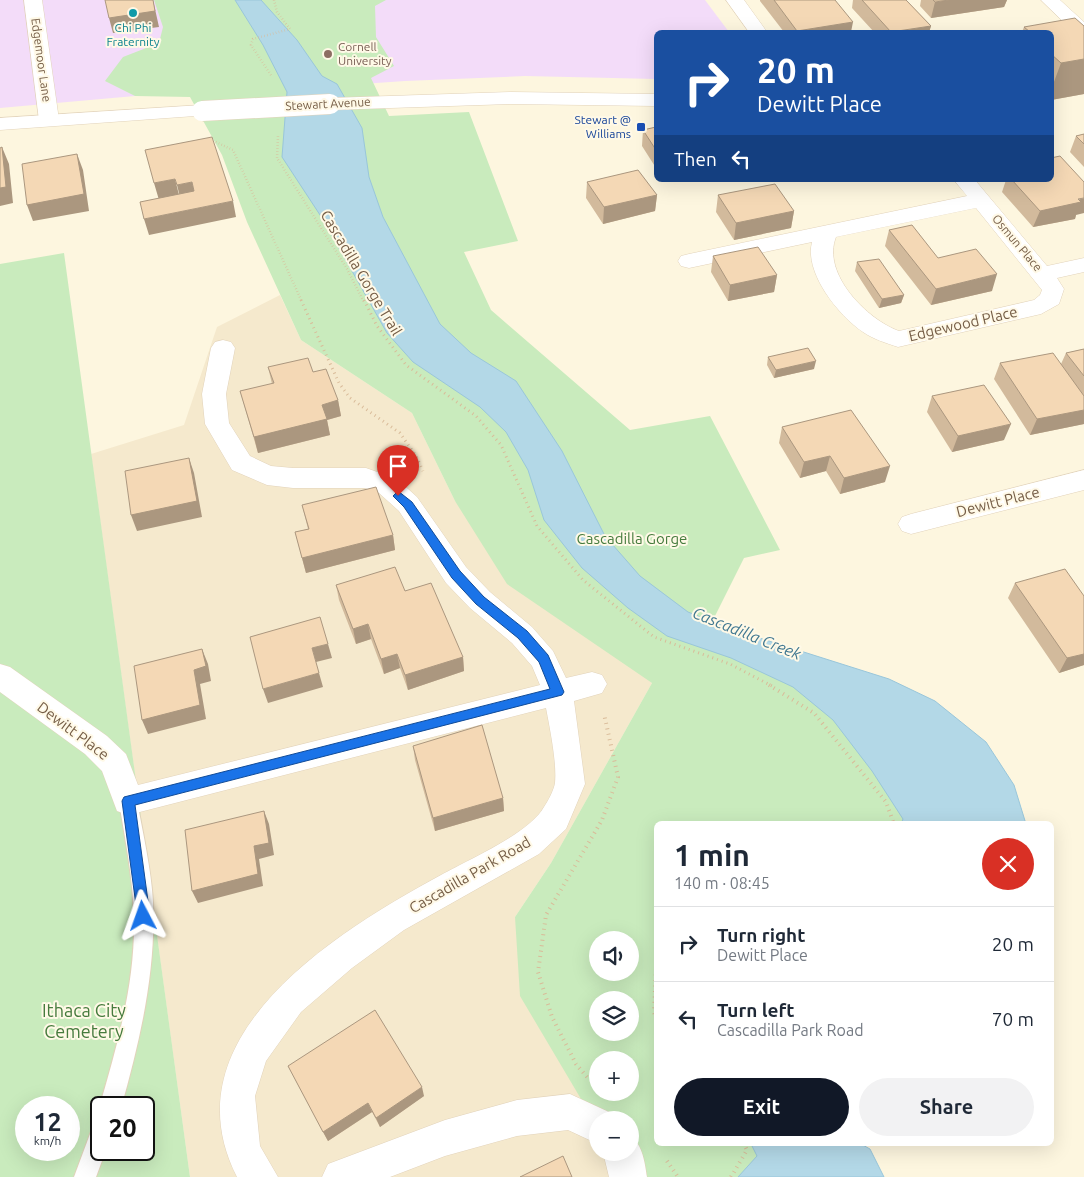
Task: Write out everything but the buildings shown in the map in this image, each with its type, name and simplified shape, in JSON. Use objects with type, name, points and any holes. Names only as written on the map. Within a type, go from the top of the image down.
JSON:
[{"type":"street","name":"Edgemoor Lane","points":[[33,0],[48,120]]},
{"type":"street","points":[[735,0],[757,30]]},
{"type":"street","points":[[1050,0],[1084,31]]},
{"type":"street","points":[[1060,35],[1084,31]]},
{"type":"street","name":"Stewart Avenue","points":[[0,124],[408,100],[511,98],[654,100]]},
{"type":"street","name":"Osmun Place","points":[[966,182],[1042,274],[1084,265]]},
{"type":"street","points":[[689,261],[981,200]]},
{"type":"street","name":"Edgewood Place","points":[[827,232],[821,249],[827,272],[840,295],[861,321],[887,336],[898,339],[1040,306],[1051,299],[1053,289],[1042,274]]},
{"type":"street","name":"Cascadilla Park Road","points":[[224,348],[214,394],[217,424],[241,463],[267,475],[293,478],[366,478],[388,486],[408,504],[456,575],[480,600],[522,635],[543,659],[558,692],[565,730],[570,784],[555,819],[528,844],[392,919],[340,956],[289,1000],[251,1052],[237,1096],[242,1149],[256,1176],[260,1177]]},
{"type":"street","name":"Dewitt Place","points":[[911,524],[1084,480]]},
{"type":"street","name":"Dewitt Place","points":[[0,676],[96,745],[109,757],[115,763],[128,801]]},
{"type":"street","points":[[128,801],[592,684]]},
{"type":"street","points":[[341,1177],[445,1138],[517,1118],[570,1112],[589,1122]]},
{"type":"street","points":[[625,1161],[628,1177]]},
{"type":"lane","points":[[113,1096],[133,1021],[143,947],[143,900],[128,801]]},
{"type":"lane","points":[[85,1177],[91,1161]]},
{"type":"path","points":[[272,77],[251,45],[253,39],[290,28],[277,12],[274,0]]},
{"type":"path","name":"Cascadilla Gorge Trail","points":[[278,130],[277,158],[347,269],[377,326],[406,365],[476,416],[501,445],[538,526],[583,580],[654,637],[730,664],[814,713],[886,802],[893,821]]},
{"type":"path","points":[[210,139],[233,150],[339,383],[350,398],[400,433],[416,456]]},
{"type":"path","points":[[589,1079],[576,1064],[552,1017],[538,972],[546,915],[602,820],[618,777],[607,725],[592,684]]},
{"type":"path","points":[[731,1177],[747,1150],[745,1146]]},
{"type":"shaded area","name":"Cornell University","points":[[0,0],[705,0],[728,30],[654,30],[654,79],[525,76],[405,81],[190,96],[135,96],[0,108]]},
{"type":"shaded area","points":[[280,295],[301,340],[412,413],[455,501],[652,683],[551,863],[515,917],[594,1111],[589,1111],[589,1161],[635,1161],[644,1177],[190,1177],[91,454],[184,425],[217,327]]},
{"type":"green space","name":"Cascadilla Gorge","points":[[154,0],[386,0],[375,6],[376,37],[394,66],[371,78],[389,116],[469,112],[518,241],[464,252],[491,310],[630,430],[710,416],[780,550],[744,558],[710,626],[792,648],[980,786],[987,821],[654,821],[654,1146],[801,1146],[824,1177],[628,1177],[629,1161],[639,1161],[639,1111],[589,1112],[520,996],[515,917],[551,863],[652,683],[507,584],[455,501],[412,413],[301,340],[247,222],[222,155],[190,97],[135,96],[105,81],[123,57],[159,43],[163,27]]},
{"type":"green space","name":"Ithaca City Cemetery","points":[[64,253],[190,1177],[0,1177],[0,264]]},
{"type":"water","points":[[235,0],[261,0],[297,40],[322,76],[337,84],[362,128],[369,177],[383,217],[440,324],[471,353],[516,381],[562,451],[605,536],[640,576],[688,612],[731,629],[889,679],[935,701],[986,742],[1014,785],[1025,821],[902,821],[903,819],[872,771],[833,720],[793,687],[731,658],[667,636],[628,608],[582,568],[544,520],[528,470],[506,432],[480,407],[413,362],[387,333],[322,218],[282,157],[287,92],[263,45]]},
{"type":"water","points":[[752,1146],[865,1146],[870,1149],[884,1177],[738,1177],[757,1156]]},
{"type":"place","name":"Chi Phi Fraternity","points":[[133,13]]},
{"type":"place","name":"Cornell University","points":[[328,54]]},
{"type":"place","name":"Stewart @ Williams","points":[[641,127]]},
{"type":"route","points":[[143,916],[143,900],[128,801],[558,692],[543,659],[522,635],[480,600],[456,575],[408,504],[398,496]]},
{"type":"water label","name":"Cascadilla Creek","points":[[747,633]]}]
